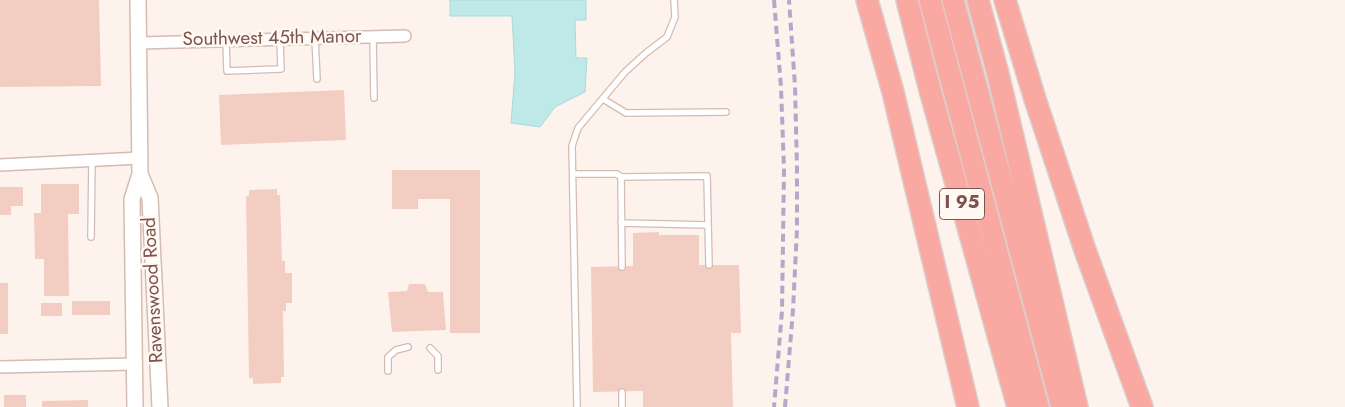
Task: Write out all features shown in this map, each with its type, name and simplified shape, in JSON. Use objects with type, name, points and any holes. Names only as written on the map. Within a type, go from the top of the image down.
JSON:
[{"type":"highway","points":[[867,0],[893,92],[968,407]]},
{"type":"highway","name":"I 95","points":[[907,0],[1018,407]]},
{"type":"highway","points":[[930,0],[1038,407]]},
{"type":"highway","points":[[953,0],[1062,407]]},
{"type":"highway","points":[[978,0],[998,74],[1077,407]]},
{"type":"highway","points":[[1005,0],[1035,100],[1085,250],[1142,407]]},
{"type":"highway","points":[[962,380],[962,407]]},
{"type":"street","name":"Ravenswood Road","points":[[135,407],[132,199],[140,174],[138,0]]},
{"type":"street","name":"Southwest 45th Manor","points":[[139,43],[405,36]]},
{"type":"street","points":[[0,164],[140,158]]},
{"type":"street","name":"Ravenswood Road","points":[[140,174],[150,198],[160,407]]},
{"type":"street","points":[[0,367],[134,364]]},
{"type":"lane","points":[[577,407],[572,146],[578,128],[625,72],[667,37],[675,17],[674,0]]},
{"type":"lane","points":[[373,37],[374,98]]},
{"type":"lane","points":[[315,38],[318,79]]},
{"type":"lane","points":[[226,41],[227,71],[281,69],[280,39]]},
{"type":"lane","points":[[603,99],[626,113],[726,112]]},
{"type":"lane","points":[[91,237],[92,160]]},
{"type":"lane","points":[[573,174],[617,174],[621,177],[707,176],[708,265]]},
{"type":"lane","points":[[621,177],[622,267]]},
{"type":"lane","points":[[621,223],[708,225]]},
{"type":"lane","points":[[388,371],[388,357],[396,350],[408,348]]},
{"type":"lane","points":[[430,348],[438,356],[438,370]]},
{"type":"lane","points":[[622,392],[622,407]]},
{"type":"water","points":[[450,0],[586,0],[586,20],[575,20],[576,58],[587,58],[585,92],[555,107],[540,127],[511,123],[515,72],[512,16],[450,16]]},
{"type":"building","points":[[0,0],[99,0],[101,86],[0,87]]},
{"type":"building","points":[[344,90],[346,140],[221,145],[219,95]]},
{"type":"building","points":[[392,170],[480,170],[480,333],[450,333],[450,199],[418,199],[418,209],[392,209]]},
{"type":"building","points":[[41,184],[79,184],[79,214],[68,214],[69,296],[44,296],[44,259],[35,259],[34,213],[41,213]]},
{"type":"building","points":[[0,187],[23,187],[23,206],[11,206],[11,215],[0,215]]},
{"type":"building","points":[[277,189],[277,195],[280,195],[282,261],[285,261],[285,273],[292,273],[292,303],[286,303],[286,311],[283,311],[284,377],[281,377],[281,383],[253,384],[253,378],[249,378],[246,196],[249,196],[249,190]]},
{"type":"building","points":[[659,232],[659,235],[699,235],[699,265],[739,265],[741,333],[731,333],[733,407],[643,407],[643,391],[593,392],[591,267],[633,266],[633,233]]},
{"type":"building","points":[[0,283],[8,283],[8,334],[0,334]]},
{"type":"building","points":[[409,284],[425,284],[428,292],[443,292],[446,330],[392,332],[388,292],[407,291]]},
{"type":"building","points":[[72,301],[110,301],[110,315],[72,315]]},
{"type":"building","points":[[41,303],[62,303],[62,316],[41,316]]},
{"type":"building","points":[[4,395],[26,395],[26,407],[4,407]]},
{"type":"building","points":[[88,400],[88,407],[42,407],[42,401]]},
{"type":"railway","points":[[774,0],[781,87],[784,170],[782,311],[774,407]]},
{"type":"railway","points":[[785,407],[797,229],[795,86],[789,0]]}]
